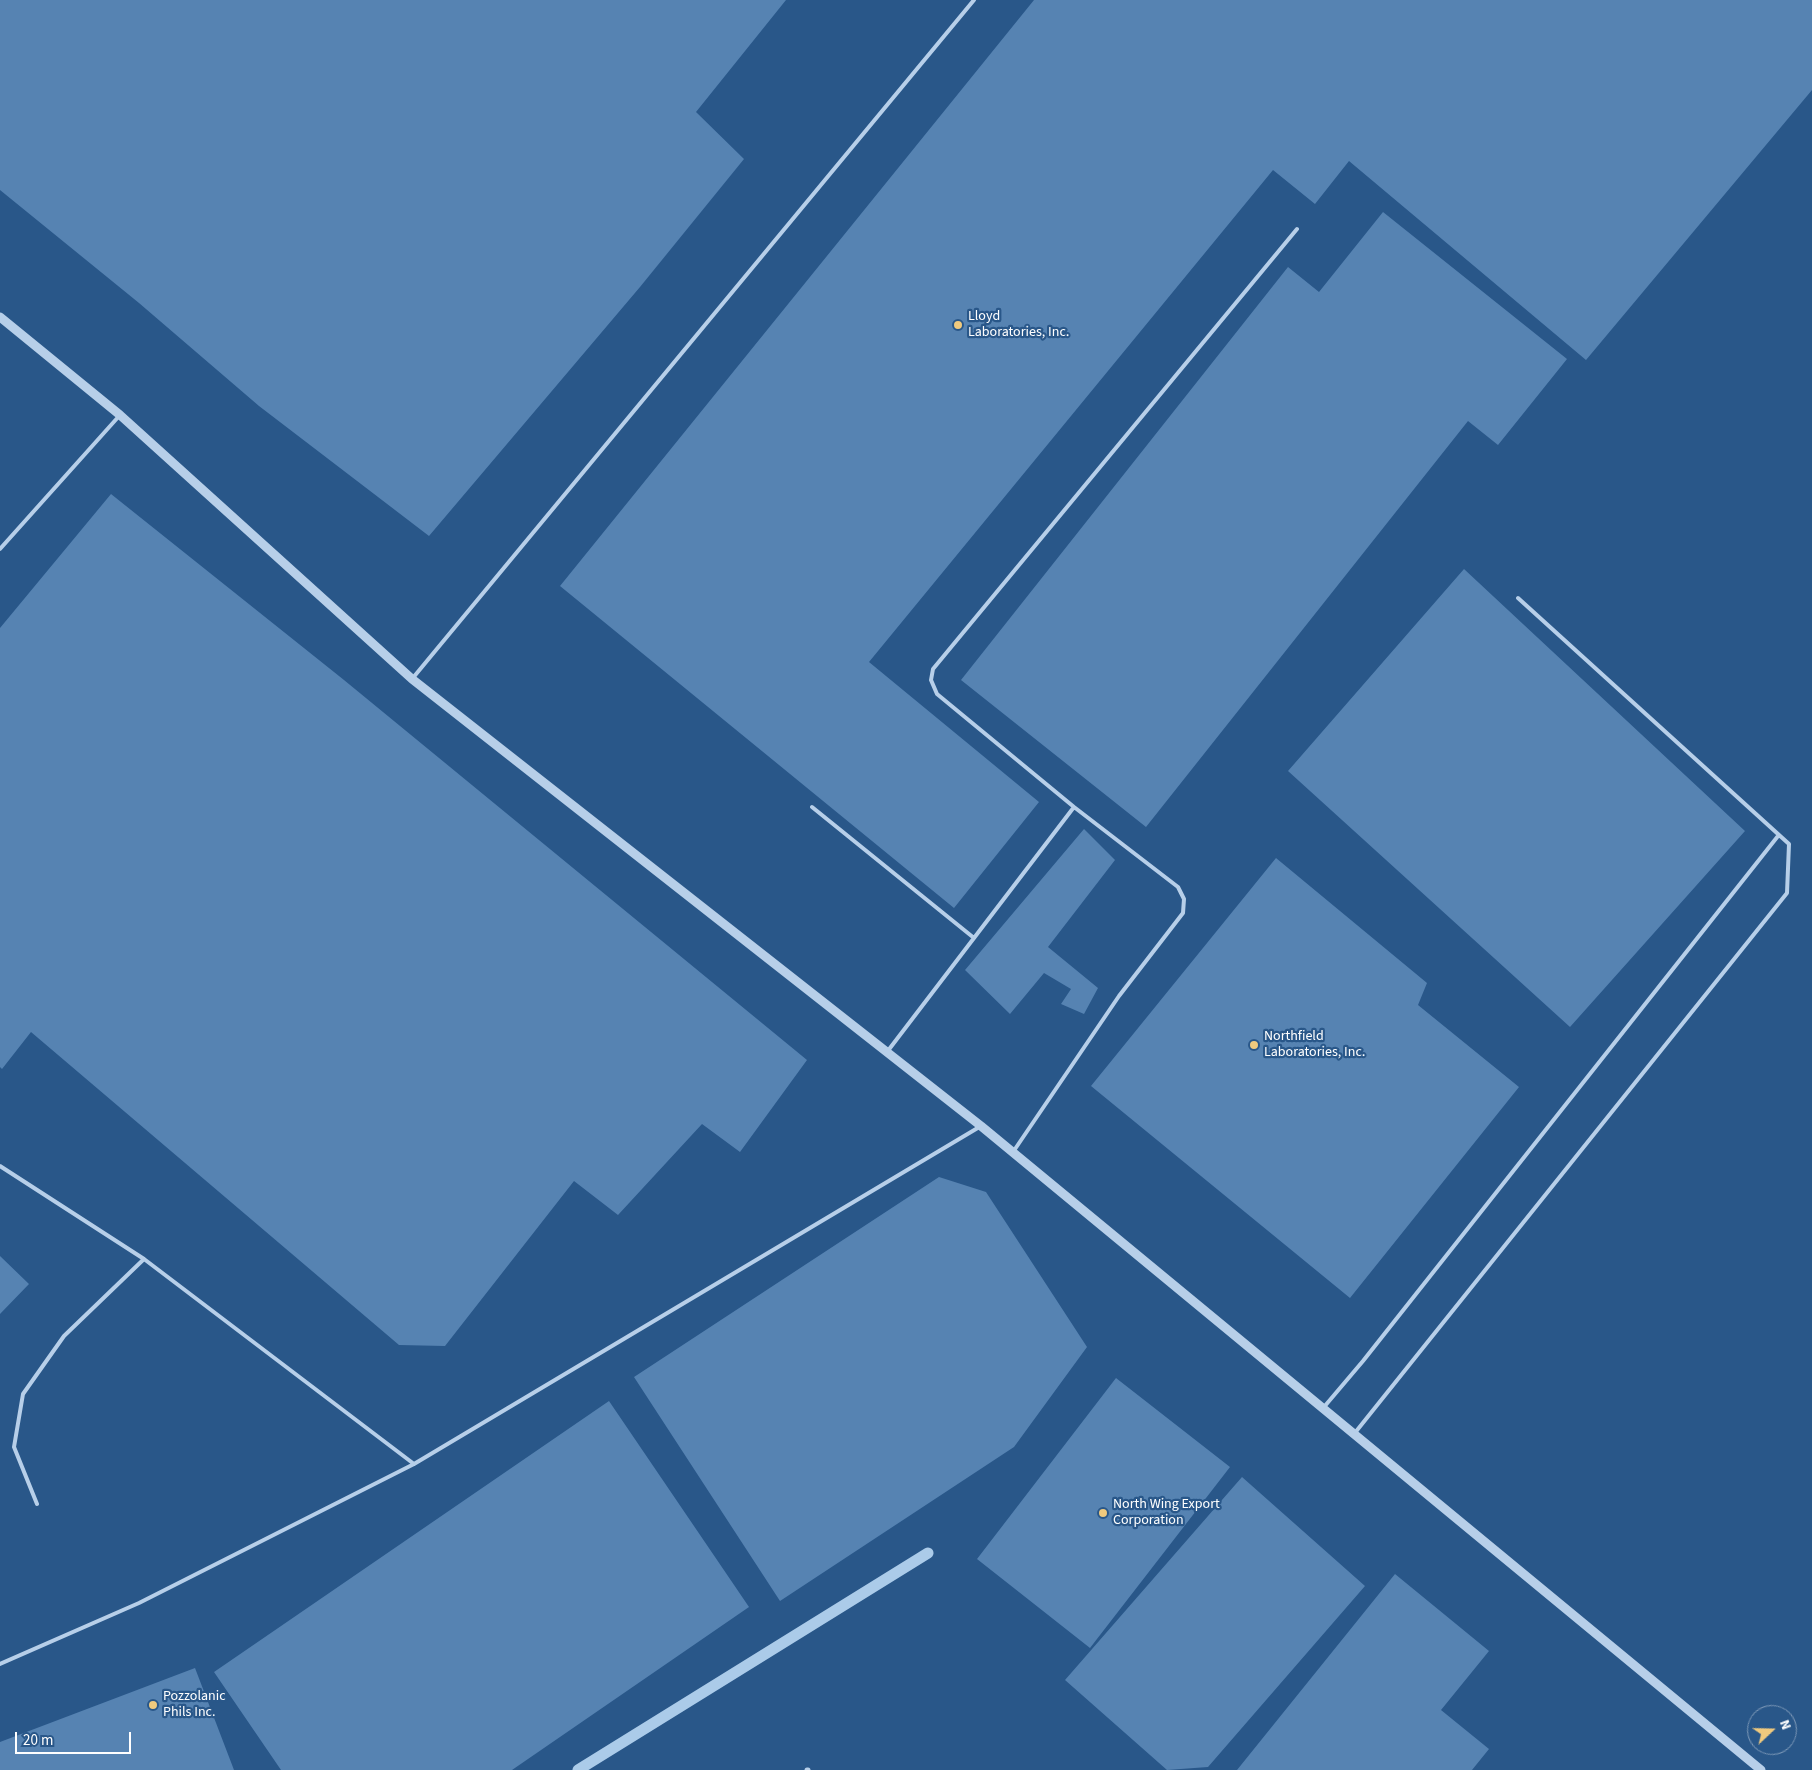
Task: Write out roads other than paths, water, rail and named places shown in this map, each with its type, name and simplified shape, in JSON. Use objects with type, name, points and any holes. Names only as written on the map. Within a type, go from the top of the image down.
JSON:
[{"type":"street","points":[[0,317],[120,415],[412,678],[981,1126],[1760,1770]]},
{"type":"lane","points":[[412,678],[974,0]]},
{"type":"lane","points":[[1013,1152],[1119,996],[1183,913],[1184,899],[1178,887],[1074,807],[937,694],[931,680],[933,669],[1297,229]]},
{"type":"lane","points":[[0,549],[120,415]]},
{"type":"lane","points":[[1354,1434],[1787,893],[1789,844],[1518,598]]},
{"type":"lane","points":[[812,807],[974,938]]},
{"type":"lane","points":[[887,1052],[1074,807]]},
{"type":"lane","points":[[1323,1409],[1778,836]]},
{"type":"lane","points":[[0,1664],[139,1603],[414,1464],[981,1126]]},
{"type":"lane","points":[[0,1166],[144,1259],[414,1464]]},
{"type":"lane","points":[[37,1504],[14,1447],[23,1394],[64,1336],[144,1259]]},
{"type":"waterway","points":[[578,1770],[928,1553]]},
{"type":"place","name":"Lloyd Laboratories, Inc.","points":[[958,325]]},
{"type":"place","name":"Northfield Laboratories, Inc.","points":[[1254,1045]]},
{"type":"place","name":"North Wing Export Corporation","points":[[1103,1513]]},
{"type":"place","name":"Pozzolanic Phils Inc.","points":[[153,1705]]}]
